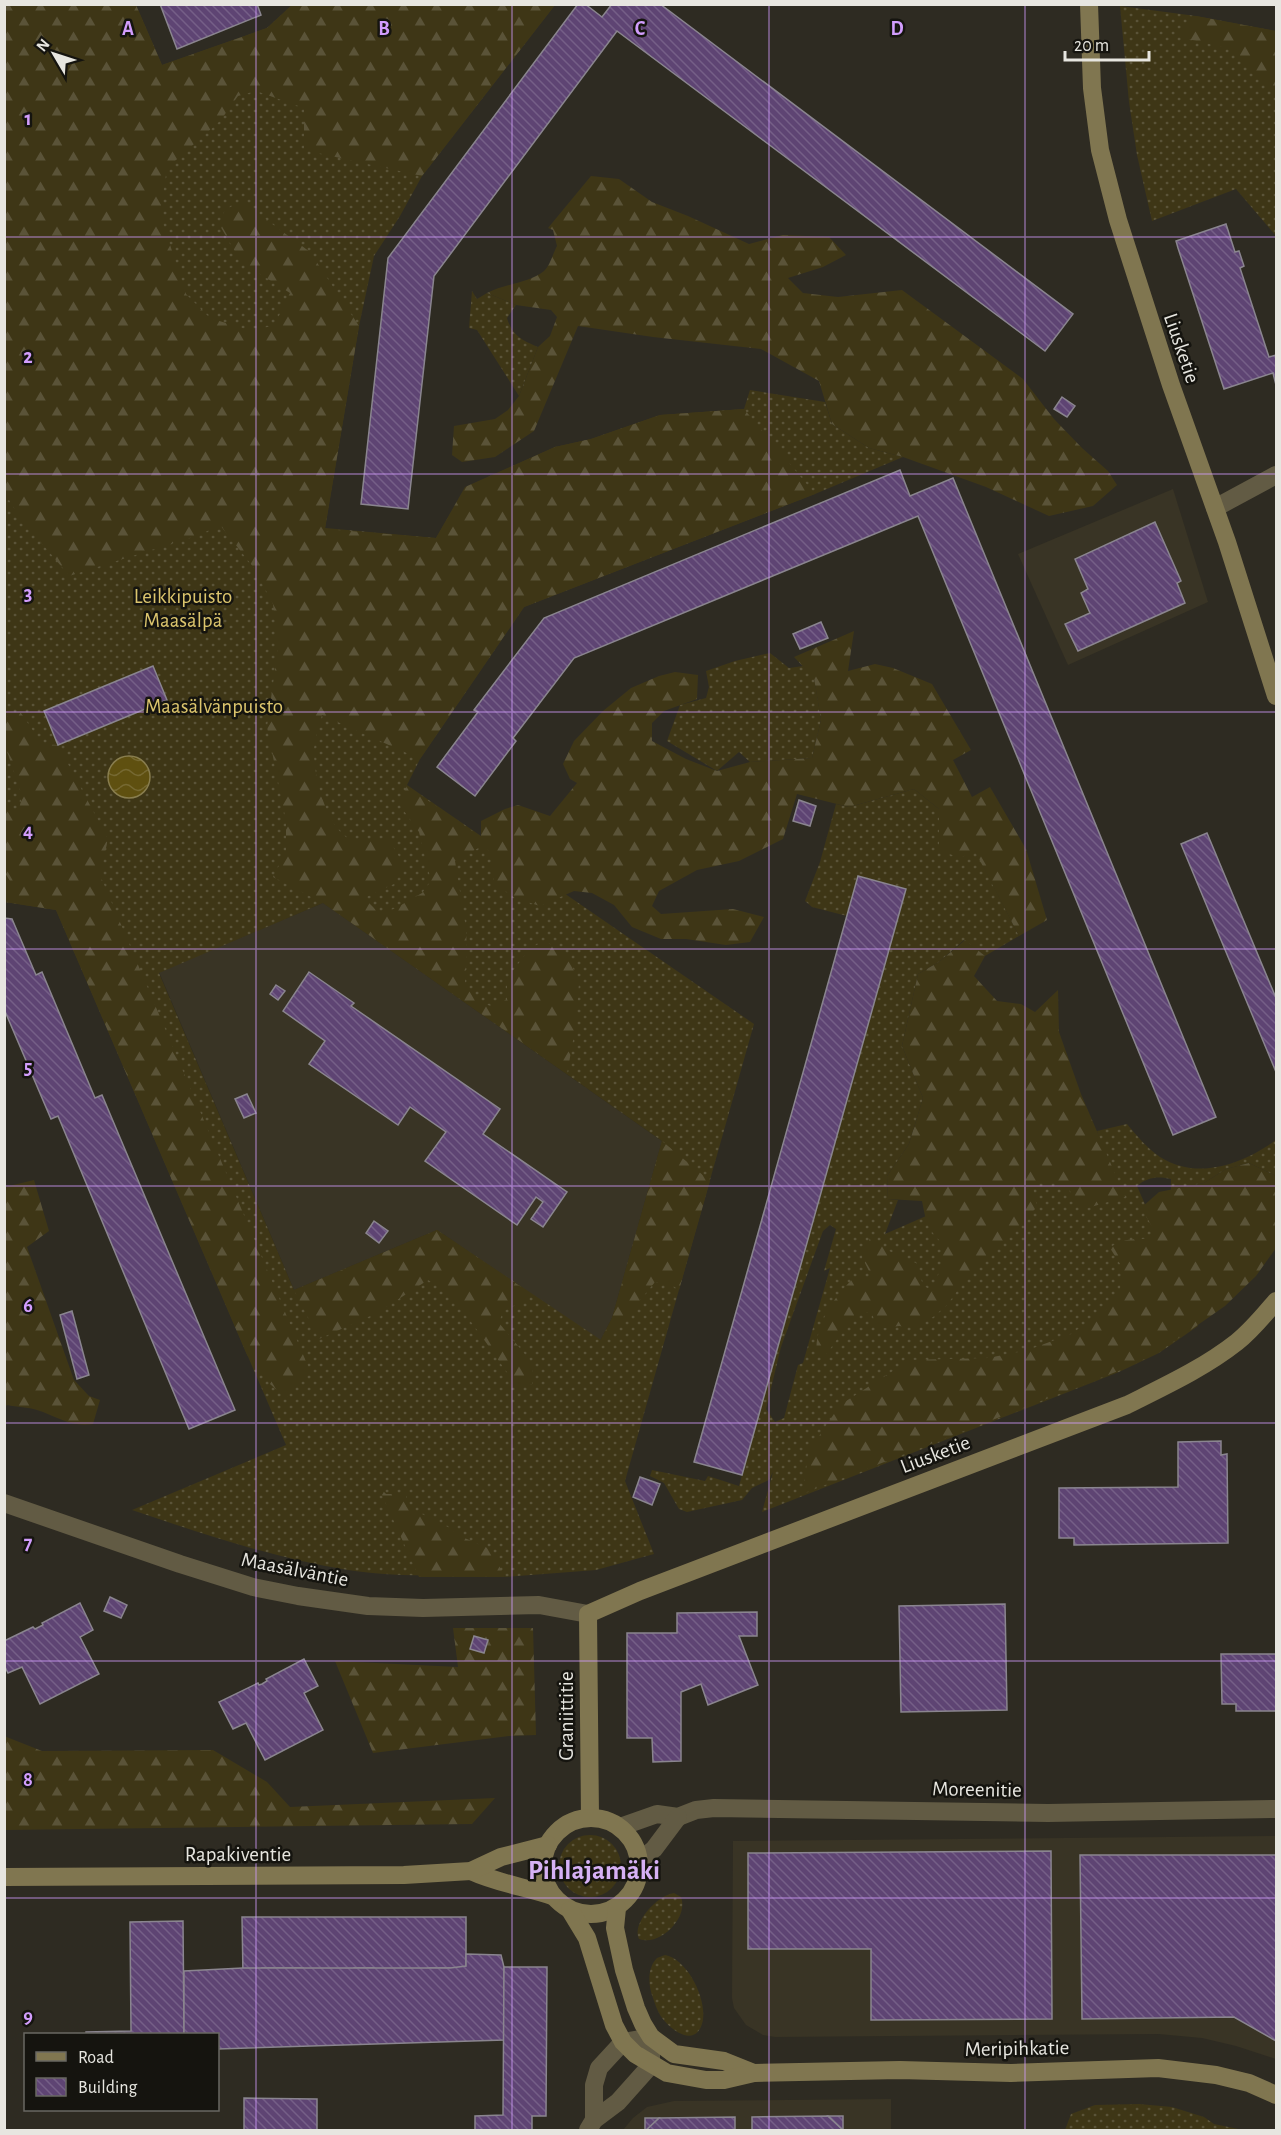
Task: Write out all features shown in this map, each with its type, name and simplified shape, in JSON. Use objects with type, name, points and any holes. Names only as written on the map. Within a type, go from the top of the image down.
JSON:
[{"type":"main road","name":"Liusketie","points":[[1089,4],[1092,88],[1103,160],[1118,220],[1139,290],[1215,508],[1276,696]]},
{"type":"main road","name":"Liusketie","points":[[588,1614],[640,1591],[1127,1405],[1181,1378],[1218,1356],[1238,1341],[1276,1301]]},
{"type":"main road","name":"Graniittitie","points":[[588,1614],[590,1817]]},
{"type":"main road","points":[[570,1911],[584,1915],[602,1914],[616,1908],[629,1898],[638,1882],[640,1860],[637,1850],[630,1837],[620,1827],[606,1820],[590,1817],[578,1819],[564,1826],[554,1835],[543,1858],[544,1876],[552,1896],[570,1911],[587,1938],[614,2025],[623,2042]]},
{"type":"main road","name":"Rapakiventie","points":[[4,1877],[393,1875],[471,1871],[501,1857],[548,1845]]},
{"type":"main road","name":"Rapakiventie","points":[[471,1871],[490,1880],[552,1896]]},
{"type":"main road","points":[[616,1908],[615,1928],[624,1970],[642,2024],[651,2037]]},
{"type":"main road","name":"Meripihkatie","points":[[651,2037],[674,2054],[724,2061],[754,2073]]},
{"type":"main road","name":"Meripihkatie","points":[[623,2042],[651,2065],[667,2073],[695,2079],[724,2080],[754,2073],[900,2070],[1011,2073],[1158,2068],[1216,2075],[1249,2083],[1276,2095]]},
{"type":"street","points":[[1215,508],[1276,475]]},
{"type":"street","name":"Maasälväntie","points":[[4,1503],[180,1564],[253,1587],[298,1596],[368,1606],[423,1608],[539,1605],[588,1614]]},
{"type":"street","name":"Moreenitie","points":[[620,1827],[657,1814],[678,1817],[696,1810],[714,1808],[1048,1813],[1276,1809]]},
{"type":"street","points":[[640,1860],[654,1849],[678,1817]]},
{"type":"street","points":[[651,2037],[651,2065],[618,2102],[591,2125],[594,2085],[599,2068],[623,2042],[651,2037]]},
{"type":"shaded area","points":[[1173,489],[1208,602],[1068,665],[1018,554]]},
{"type":"shaded area","points":[[323,903],[662,1141],[612,1318],[600,1341],[437,1230],[294,1290],[159,972]]},
{"type":"shaded area","points":[[1276,1836],[1276,2059],[1202,2038],[1159,2034],[775,2037],[763,2035],[746,2025],[734,2008],[732,1998],[733,1841]]},
{"type":"shaded area","points":[[891,2099],[891,2130],[623,2130],[647,2107],[674,2101]]},
{"type":"green space","name":"Maasälvänpuisto","points":[[4,5],[136,5],[162,65],[267,28],[292,5],[555,5],[422,176],[374,256],[359,326],[325,528],[436,538],[466,487],[555,447],[591,439],[660,415],[744,409],[750,390],[825,402],[832,424],[869,448],[903,457],[815,494],[524,607],[420,759],[407,785],[754,1024],[625,1481],[654,1554],[596,1570],[505,1577],[504,1575],[387,1574],[348,1570],[293,1559],[132,1510],[286,1445],[56,910],[5,902]],"holes":[[[323,903],[662,1141],[612,1318],[601,1340],[437,1230],[294,1290],[159,973]]]},
{"type":"green space","points":[[4,5],[136,5],[162,65],[267,28],[292,5],[555,5],[422,176],[304,150],[304,108],[256,91],[238,96],[220,121],[167,168],[160,214],[186,294],[210,318],[248,330],[274,326],[290,293],[241,262],[219,224],[225,210],[241,201],[310,252],[359,326],[325,529],[436,538],[465,487],[555,447],[591,439],[660,415],[744,409],[815,494],[524,607],[420,759],[322,715],[314,752],[322,798],[332,820],[346,837],[356,841],[388,838],[404,865],[394,884],[364,898],[380,914],[422,893],[431,881],[419,832],[399,804],[407,786],[481,837],[481,821],[518,805],[550,816],[577,783],[570,779],[563,764],[574,741],[603,711],[631,688],[675,672],[698,675],[697,699],[664,711],[652,723],[652,741],[686,759],[717,771],[750,762],[812,758],[821,720],[814,678],[794,657],[854,631],[848,671],[875,664],[893,668],[932,684],[971,750],[953,760],[972,797],[990,787],[1026,849],[1047,920],[1019,936],[975,851],[960,858],[939,850],[939,809],[914,789],[849,807],[797,794],[783,839],[739,861],[697,870],[659,891],[652,906],[661,914],[733,909],[764,917],[750,942],[726,945],[686,939],[661,939],[632,927],[614,905],[592,893],[574,891],[540,906],[515,898],[494,883],[492,853],[482,846],[455,861],[466,928],[465,982],[479,1002],[494,1007],[507,999],[507,979],[529,949],[544,941],[566,952],[579,982],[576,1024],[567,1074],[323,903],[273,877],[286,852],[286,821],[267,727],[278,648],[273,604],[254,568],[220,525],[199,535],[69,576],[9,500],[5,502]]},
{"type":"green space","points":[[1120,6],[1196,16],[1276,31],[1276,236],[1236,189],[1152,221],[1137,155],[1129,102]]},
{"type":"green space","points":[[1196,16],[1276,31],[1276,96],[1235,50],[1175,36]]},
{"type":"green space","points":[[591,176],[619,179],[652,202],[749,244],[783,235],[829,237],[846,255],[823,267],[788,278],[803,293],[838,297],[902,290],[1023,379],[1054,419],[1108,471],[1117,485],[1093,506],[1049,516],[986,487],[903,457],[869,448],[832,424],[819,381],[761,349],[578,326],[534,431],[495,457],[462,462],[452,455],[454,426],[495,419],[508,410],[519,396],[538,347],[550,336],[557,317],[551,310],[516,305],[487,293],[531,278],[546,269],[557,246],[553,230],[548,228]]},
{"type":"green space","points":[[472,291],[477,299],[487,293],[516,305],[507,318],[512,329],[522,339],[538,347],[519,396],[477,330],[469,328]]},
{"type":"green space","points":[[770,653],[789,668],[803,666],[814,677],[821,720],[812,758],[750,762],[739,752],[717,771],[667,741],[680,705],[706,698],[709,687],[706,671]]},
{"type":"green space","points":[[9,713],[21,713],[42,744],[58,745],[108,839],[100,875],[310,1371],[286,1398],[270,1384],[247,1355],[56,910],[5,902],[5,884],[10,881],[5,873],[5,810],[18,814],[22,796],[5,745],[5,722]]},
{"type":"green space","points":[[914,789],[939,809],[939,850],[975,850],[1019,936],[985,956],[964,940],[939,962],[918,974],[902,1046],[923,1098],[909,1144],[887,1176],[888,1199],[898,1200],[885,1234],[1100,1140],[1097,1131],[1127,1124],[1146,1146],[1160,1157],[1190,1168],[1220,1166],[1235,1162],[1276,1140],[1276,1176],[1249,1163],[1226,1169],[1204,1183],[1171,1190],[1171,1179],[1167,1178],[1149,1179],[1137,1186],[1198,1326],[1159,1353],[1119,1372],[762,1512],[773,1472],[769,1480],[752,1488],[742,1500],[687,1512],[679,1509],[664,1483],[650,1476],[652,1470],[705,1481],[708,1476],[739,1486],[906,889],[859,876],[847,916],[812,907],[805,901],[820,862],[836,804],[849,807]],"holes":[[[830,1225],[836,1229],[824,1271],[830,1268],[803,1363],[798,1365],[784,1418],[775,1422],[766,1409],[781,1347],[823,1231]]]},
{"type":"green space","points":[[965,940],[985,956],[974,976],[997,1001],[1021,1004],[1035,1012],[1058,990],[1059,1032],[1081,1094],[1125,1197],[1084,1209],[1075,1201],[1069,1189],[1046,1181],[1037,1184],[1033,1188],[1037,1207],[960,1287],[947,1305],[933,1317],[916,1328],[899,1326],[876,1329],[872,1312],[856,1313],[825,1356],[817,1355],[818,1334],[832,1303],[853,1279],[869,1279],[869,1271],[862,1257],[871,1236],[889,1251],[916,1263],[923,1285],[933,1292],[942,1259],[939,1240],[928,1226],[922,1201],[888,1199],[887,1176],[909,1144],[923,1098],[902,1046],[918,974],[939,962]]},
{"type":"green space","points":[[662,1141],[710,1181],[679,1290],[667,1282],[655,1282],[637,1304],[600,1341],[612,1318]]},
{"type":"green space","points":[[1249,1163],[1276,1176],[1276,1248],[1256,1276],[1225,1306],[1157,1353],[1126,1368],[802,1494],[809,1451],[840,1405],[910,1360],[988,1358],[1028,1350],[1071,1334],[1107,1309],[1120,1290],[1122,1267],[1110,1248],[1126,1240],[1154,1237],[1153,1228],[1141,1208],[1159,1192],[1204,1183],[1226,1169]]},
{"type":"green space","points":[[34,1180],[49,1231],[27,1247],[74,1380],[89,1396],[100,1400],[93,1424],[71,1423],[30,1408],[7,1405],[5,1407],[5,1187]]},
{"type":"green space","points":[[437,1230],[530,1293],[530,1298],[503,1311],[499,1323],[533,1364],[532,1384],[520,1387],[512,1379],[462,1311],[440,1288],[428,1280],[377,1313],[319,1339],[294,1290]]},
{"type":"green space","points":[[378,1486],[386,1494],[406,1494],[406,1506],[448,1527],[460,1536],[490,1549],[505,1577],[419,1577]]},
{"type":"green space","points":[[453,1628],[533,1628],[536,1735],[509,1736],[373,1753],[335,1661],[458,1667]]},
{"type":"green space","points":[[4,1736],[42,1751],[213,1750],[267,1782],[290,1807],[495,1798],[472,1824],[5,1830]]},
{"type":"green space","points":[[590,1835],[612,1844],[621,1866],[612,1888],[590,1897],[568,1888],[559,1866],[568,1844]]},
{"type":"green space","points":[[674,1893],[681,1897],[682,1905],[677,1921],[656,1939],[639,1939],[639,1925],[642,1918],[654,1904]]},
{"type":"green space","points":[[665,1955],[681,1964],[689,1973],[699,1994],[703,2015],[702,2024],[693,2035],[681,2034],[669,2025],[660,2015],[650,1988],[651,1967],[657,1958]]},
{"type":"green space","points":[[1139,2104],[1172,2107],[1204,2117],[1214,2124],[1243,2130],[1065,2130],[1071,2114],[1095,2105]]},
{"type":"water","points":[[129,756],[137,757],[144,762],[149,769],[149,785],[144,792],[137,797],[129,798],[121,797],[114,792],[109,785],[108,777],[109,769],[114,762],[121,757]]},
{"type":"building","points":[[160,4],[257,4],[261,15],[177,49]]},
{"type":"building","points":[[578,4],[585,4],[602,17],[612,4],[660,4],[1073,314],[1045,351],[617,31],[434,276],[408,509],[361,504],[388,258]]},
{"type":"building","points":[[1226,224],[1235,252],[1239,251],[1244,266],[1240,268],[1269,357],[1276,355],[1276,385],[1273,373],[1224,389],[1178,248],[1176,241]]},
{"type":"building","points":[[1062,397],[1075,406],[1067,417],[1054,409]]},
{"type":"building","points":[[900,470],[910,496],[953,478],[1216,1117],[1173,1135],[918,516],[574,658],[513,738],[516,741],[475,796],[437,767],[478,712],[474,710],[544,618]]},
{"type":"building","points":[[1155,522],[1181,581],[1177,583],[1185,603],[1078,651],[1065,624],[1090,613],[1081,593],[1088,589],[1075,559]]},
{"type":"building","points":[[821,622],[828,638],[800,649],[793,634]]},
{"type":"building","points":[[153,666],[167,700],[58,745],[44,711]]},
{"type":"building","points":[[799,800],[816,806],[810,826],[793,821]]},
{"type":"building","points":[[1207,833],[1276,998],[1276,1072],[1181,844]]},
{"type":"building","points":[[858,876],[906,889],[742,1475],[694,1462]]},
{"type":"building","points":[[4,918],[12,919],[36,975],[42,972],[95,1098],[102,1095],[235,1410],[189,1429],[58,1116],[51,1119],[4,1009]]},
{"type":"building","points":[[309,972],[354,1003],[351,1006],[500,1109],[483,1134],[567,1192],[543,1227],[531,1219],[543,1202],[536,1197],[517,1225],[425,1161],[446,1132],[410,1107],[398,1125],[309,1064],[325,1041],[283,1011]]},
{"type":"building","points":[[276,985],[285,991],[278,1000],[270,994]]},
{"type":"building","points":[[247,1094],[256,1113],[244,1118],[235,1099]]},
{"type":"building","points":[[374,1221],[388,1231],[379,1243],[366,1233]]},
{"type":"building","points":[[72,1311],[89,1375],[77,1379],[60,1315]]},
{"type":"building","points":[[1221,1441],[1221,1455],[1227,1454],[1228,1543],[1074,1545],[1074,1538],[1059,1538],[1059,1488],[1178,1487],[1178,1442]]},
{"type":"building","points":[[640,1477],[660,1484],[652,1505],[633,1497]]},
{"type":"building","points":[[110,1597],[127,1605],[121,1618],[104,1611]]},
{"type":"building","points":[[80,1603],[93,1630],[80,1637],[99,1674],[40,1704],[22,1667],[8,1673],[4,1665],[4,1641],[33,1627],[35,1629],[43,1625],[42,1623]]},
{"type":"building","points":[[1005,1604],[1007,1710],[901,1712],[899,1606]]},
{"type":"building","points":[[757,1612],[757,1636],[739,1636],[758,1685],[708,1705],[701,1684],[681,1692],[681,1761],[653,1762],[652,1738],[627,1738],[627,1633],[677,1633],[677,1613]]},
{"type":"building","points":[[474,1636],[488,1640],[484,1653],[470,1649]]},
{"type":"building","points":[[1221,1654],[1276,1654],[1276,1711],[1236,1711],[1236,1704],[1222,1704]]},
{"type":"building","points":[[304,1659],[318,1686],[304,1693],[323,1730],[265,1760],[246,1723],[233,1729],[219,1702],[258,1683],[262,1684],[267,1681],[266,1679]]},
{"type":"building","points":[[1051,1851],[1052,2019],[871,2020],[871,1949],[748,1949],[748,1853]]},
{"type":"building","points":[[1080,1855],[1276,1855],[1276,2041],[1234,2017],[1082,2019]]},
{"type":"building","points":[[242,1917],[466,1917],[466,1975],[450,1975],[450,1968],[428,1968],[428,1975],[374,1975],[374,1968],[354,1968],[354,1975],[303,1975],[303,1968],[262,1968],[262,1975],[243,1975]]},
{"type":"building","points":[[183,1921],[184,2033],[86,2033],[131,2031],[130,1922]]},
{"type":"building","points":[[466,1954],[501,1955],[504,1967],[504,2040],[219,2049],[219,2033],[184,2033],[184,1971],[243,1968],[450,1968],[466,1966]]},
{"type":"building","points":[[504,1967],[547,1967],[546,2116],[532,2116],[532,2130],[475,2130],[475,2116],[503,2115]]},
{"type":"building","points":[[244,2098],[317,2099],[317,2130],[244,2130]]},
{"type":"building","points":[[828,2116],[843,2130],[752,2130],[752,2117]]},
{"type":"building","points":[[828,2116],[843,2116],[843,2130]]},
{"type":"building","points":[[735,2117],[735,2130],[646,2130],[659,2118]]},
{"type":"building","points":[[645,2118],[659,2118],[645,2130]]},
{"type":"district","name":"Pihlajamäki","points":[[594,1870]]},
{"type":"park label","name":"Leikkipuisto Maasälpä","points":[[183,608]]}]
